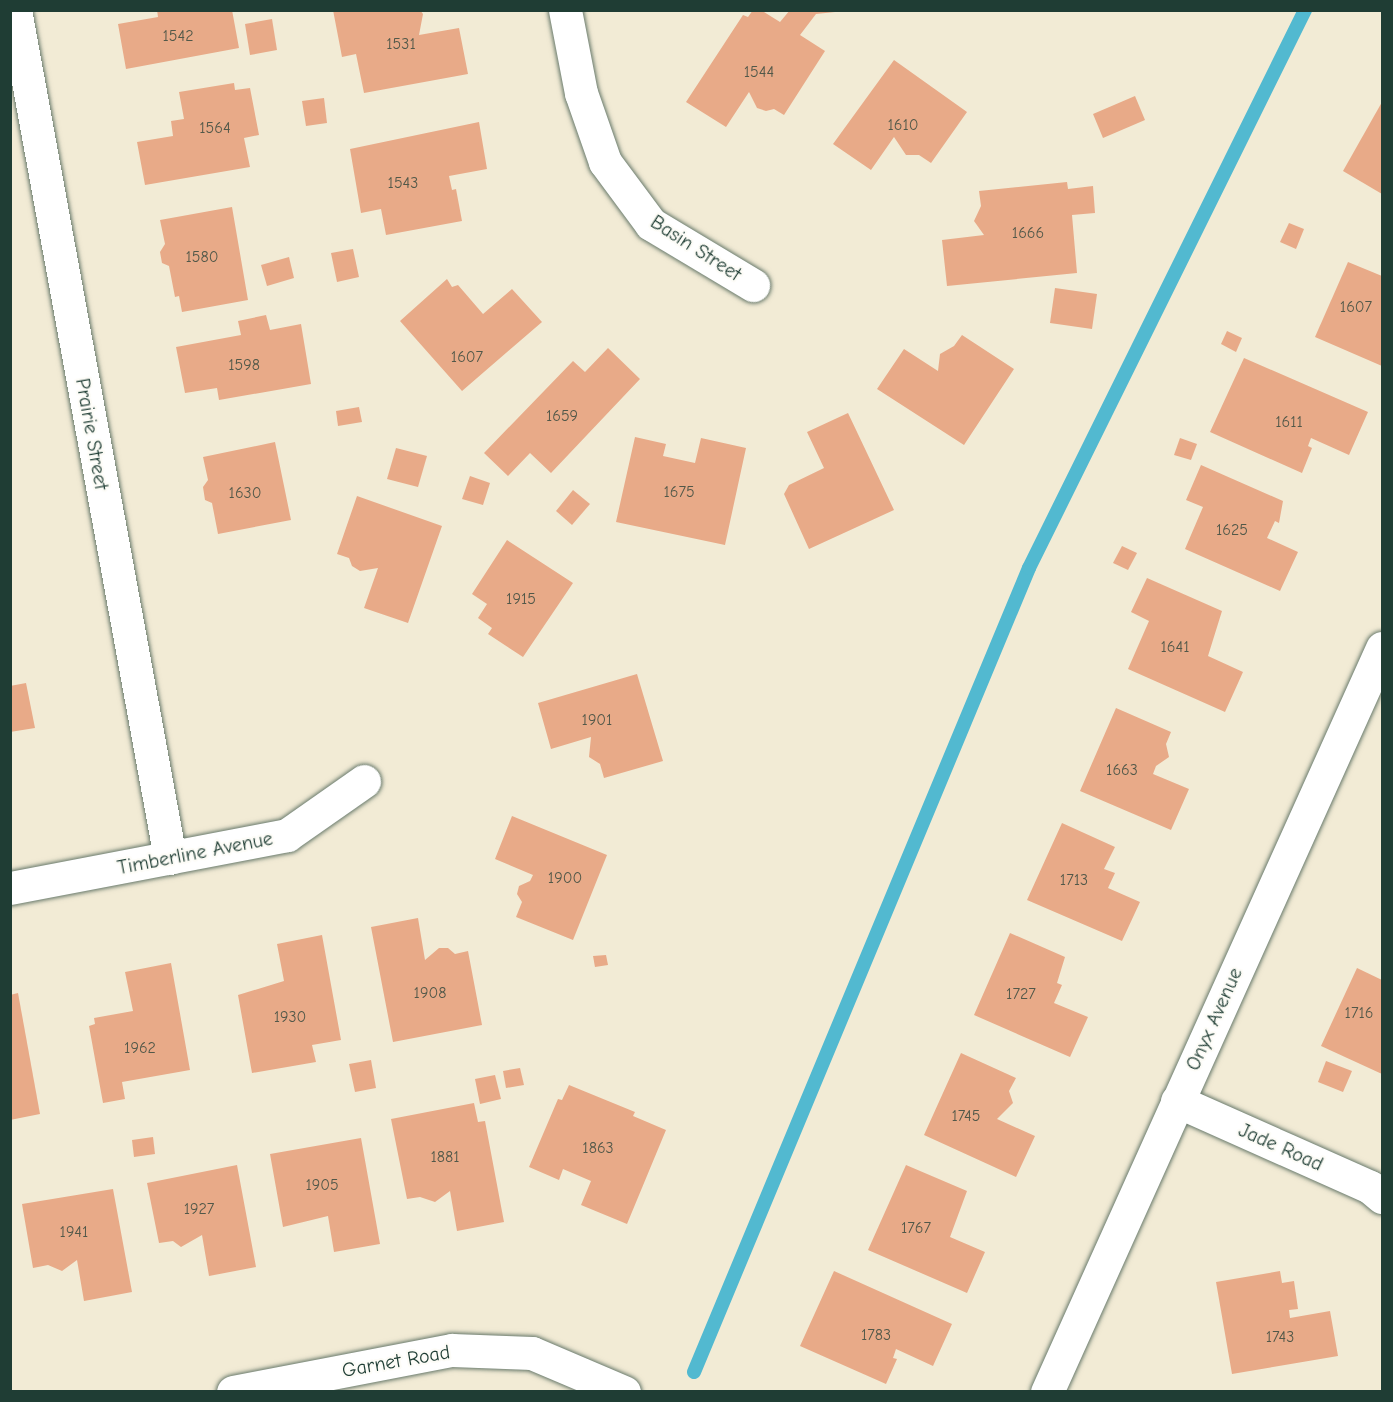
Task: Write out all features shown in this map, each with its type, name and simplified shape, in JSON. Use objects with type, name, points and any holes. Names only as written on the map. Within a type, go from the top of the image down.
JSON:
[{"type":"street","name":"Prairie Street","points":[[15,10],[170,858]]},
{"type":"street","name":"Basin Street","points":[[565,10],[581,93],[605,162],[651,224],[753,285]]},
{"type":"street","name":"Onyx Avenue","points":[[1047,1392],[1383,648]]},
{"type":"street","name":"Timberline Avenue","points":[[10,888],[286,835],[364,782]]},
{"type":"street","name":"Jade Road","points":[[1177,1101],[1370,1187],[1383,1197]]},
{"type":"street","name":"Garnet Road","points":[[233,1392],[452,1350],[532,1353],[624,1392]]},
{"type":"building","points":[[157,10],[232,10],[239,48],[126,69],[118,24],[158,17]]},
{"type":"building","points":[[333,10],[420,10],[423,14],[419,35],[459,28],[468,74],[364,93],[356,54],[342,57]]},
{"type":"building","points":[[753,10],[761,10],[780,22],[790,10],[835,12],[816,14],[800,35],[825,51],[784,115],[774,109],[766,111],[757,108],[749,92],[726,127],[686,102],[743,15],[748,17]]},
{"type":"building","points":[[272,19],[277,50],[250,55],[245,24]]},
{"type":"building","points":[[894,60],[967,112],[931,163],[919,155],[906,155],[894,137],[871,170],[833,144]]},
{"type":"building","points":[[234,83],[235,90],[250,88],[259,135],[244,138],[250,167],[145,185],[137,142],[173,136],[171,121],[184,119],[179,92]]},
{"type":"building","points":[[1135,96],[1145,120],[1103,138],[1093,114]]},
{"type":"building","points":[[324,98],[327,123],[306,126],[302,101]]},
{"type":"building","points":[[1382,102],[1382,194],[1343,171]]},
{"type":"building","points":[[479,122],[487,169],[449,176],[452,190],[456,189],[462,221],[386,235],[381,209],[361,213],[350,149]]},
{"type":"building","points":[[1067,182],[1068,189],[1093,186],[1095,213],[1072,215],[1077,273],[947,286],[942,240],[984,235],[974,221],[981,206],[979,191]]},
{"type":"building","points":[[232,207],[248,300],[182,312],[179,296],[175,297],[169,266],[162,263],[160,252],[165,244],[160,220]]},
{"type":"building","points":[[1289,223],[1304,229],[1296,249],[1280,242]]},
{"type":"building","points":[[353,249],[359,277],[337,282],[331,253]]},
{"type":"building","points":[[289,257],[294,278],[267,286],[261,265]]},
{"type":"building","points":[[1348,262],[1382,276],[1382,366],[1315,337]]},
{"type":"building","points":[[447,279],[452,287],[458,285],[483,314],[512,289],[542,322],[462,391],[400,321]]},
{"type":"building","points":[[1055,288],[1097,294],[1092,329],[1050,323]]},
{"type":"building","points":[[266,315],[270,330],[301,324],[311,384],[219,400],[217,388],[185,393],[176,347],[241,335],[238,321]]},
{"type":"building","points":[[1227,331],[1242,338],[1236,352],[1221,344]]},
{"type":"building","points":[[962,335],[1014,369],[964,445],[877,389],[904,349],[938,371],[940,354],[954,346]]},
{"type":"building","points":[[608,348],[640,379],[551,473],[530,453],[508,476],[484,453],[573,361],[585,372]]},
{"type":"building","points":[[1244,358],[1368,412],[1349,455],[1311,438],[1308,446],[1312,448],[1302,473],[1210,432]]},
{"type":"building","points":[[359,407],[362,422],[338,426],[336,411]]},
{"type":"building","points":[[848,413],[894,510],[809,549],[784,494],[789,485],[824,468],[807,432]]},
{"type":"building","points":[[635,437],[666,444],[663,456],[695,463],[701,438],[746,448],[725,545],[616,522]]},
{"type":"building","points":[[1180,438],[1197,444],[1191,460],[1174,455]]},
{"type":"building","points":[[275,442],[291,520],[218,534],[212,503],[205,500],[203,487],[208,480],[203,457]]},
{"type":"building","points":[[396,448],[427,456],[418,487],[387,479]]},
{"type":"building","points":[[1201,465],[1283,501],[1279,523],[1275,521],[1267,538],[1298,552],[1280,591],[1185,549],[1203,507],[1186,500]]},
{"type":"building","points":[[470,476],[490,483],[483,505],[462,499]]},
{"type":"building","points":[[573,490],[590,504],[572,525],[556,511]]},
{"type":"building","points":[[357,496],[442,526],[408,623],[364,608],[378,568],[360,571],[352,566],[349,558],[337,554]]},
{"type":"building","points":[[507,540],[573,583],[523,657],[488,634],[492,628],[478,618],[487,604],[472,594]]},
{"type":"building","points":[[1122,546],[1137,553],[1128,570],[1113,563]]},
{"type":"building","points":[[1147,578],[1222,611],[1208,656],[1243,672],[1225,712],[1128,669],[1149,621],[1131,612]]},
{"type":"building","points":[[637,674],[663,761],[604,778],[600,764],[589,757],[591,737],[551,749],[538,703]]},
{"type":"building","points":[[26,683],[35,728],[10,732],[10,686]]},
{"type":"building","points":[[1116,708],[1171,732],[1166,744],[1169,757],[1156,766],[1153,774],[1189,789],[1171,830],[1080,791]]},
{"type":"building","points":[[512,816],[607,855],[573,940],[516,917],[522,902],[517,894],[519,886],[530,881],[533,875],[495,859]]},
{"type":"building","points":[[1062,823],[1115,847],[1104,869],[1115,873],[1108,888],[1140,902],[1122,941],[1027,900]]},
{"type":"building","points":[[418,918],[425,960],[439,948],[448,948],[455,954],[468,951],[482,1025],[393,1042],[371,927]]},
{"type":"building","points":[[1010,933],[1065,957],[1057,983],[1062,985],[1054,1003],[1088,1017],[1070,1057],[974,1015]]},
{"type":"building","points":[[322,935],[341,1040],[312,1045],[316,1062],[252,1073],[238,995],[284,981],[277,944]]},
{"type":"building","points":[[606,955],[608,965],[595,967],[593,956]]},
{"type":"building","points":[[171,963],[190,1070],[122,1082],[125,1099],[103,1103],[89,1026],[95,1024],[94,1018],[133,1011],[125,972]]},
{"type":"building","points":[[1357,968],[1382,980],[1382,1074],[1321,1046]]},
{"type":"building","points":[[18,993],[40,1114],[10,1120],[10,995]]},
{"type":"building","points":[[961,1053],[1016,1078],[1009,1091],[1013,1103],[997,1119],[1035,1136],[1016,1177],[924,1135]]},
{"type":"building","points":[[371,1060],[376,1088],[355,1092],[349,1064]]},
{"type":"building","points":[[1326,1061],[1352,1071],[1343,1092],[1318,1082]]},
{"type":"building","points":[[520,1068],[524,1085],[506,1088],[503,1071]]},
{"type":"building","points":[[495,1075],[501,1099],[480,1104],[475,1079]]},
{"type":"building","points":[[569,1085],[635,1112],[633,1116],[666,1130],[627,1224],[581,1205],[591,1181],[563,1169],[559,1180],[529,1167],[558,1099],[562,1100]]},
{"type":"building","points":[[474,1103],[478,1122],[485,1121],[504,1222],[457,1231],[450,1191],[435,1202],[420,1197],[407,1199],[391,1119]]},
{"type":"building","points":[[153,1137],[155,1154],[134,1157],[132,1140]]},
{"type":"building","points":[[361,1138],[380,1244],[334,1252],[328,1216],[283,1227],[270,1154]]},
{"type":"building","points":[[237,1165],[256,1267],[209,1276],[202,1235],[181,1247],[173,1241],[159,1243],[147,1183]]},
{"type":"building","points":[[906,1165],[967,1191],[950,1237],[985,1252],[967,1293],[868,1250]]},
{"type":"building","points":[[113,1189],[132,1292],[84,1301],[77,1260],[62,1271],[48,1265],[33,1268],[22,1204]]},
{"type":"building","points":[[834,1271],[952,1324],[933,1366],[896,1349],[893,1358],[897,1359],[886,1384],[800,1346]]},
{"type":"building","points":[[1280,1271],[1282,1283],[1294,1281],[1298,1309],[1289,1310],[1290,1318],[1330,1311],[1338,1356],[1232,1374],[1216,1282]]},
{"type":"waterway","points":[[694,1372],[1029,568],[1305,10]]}]
